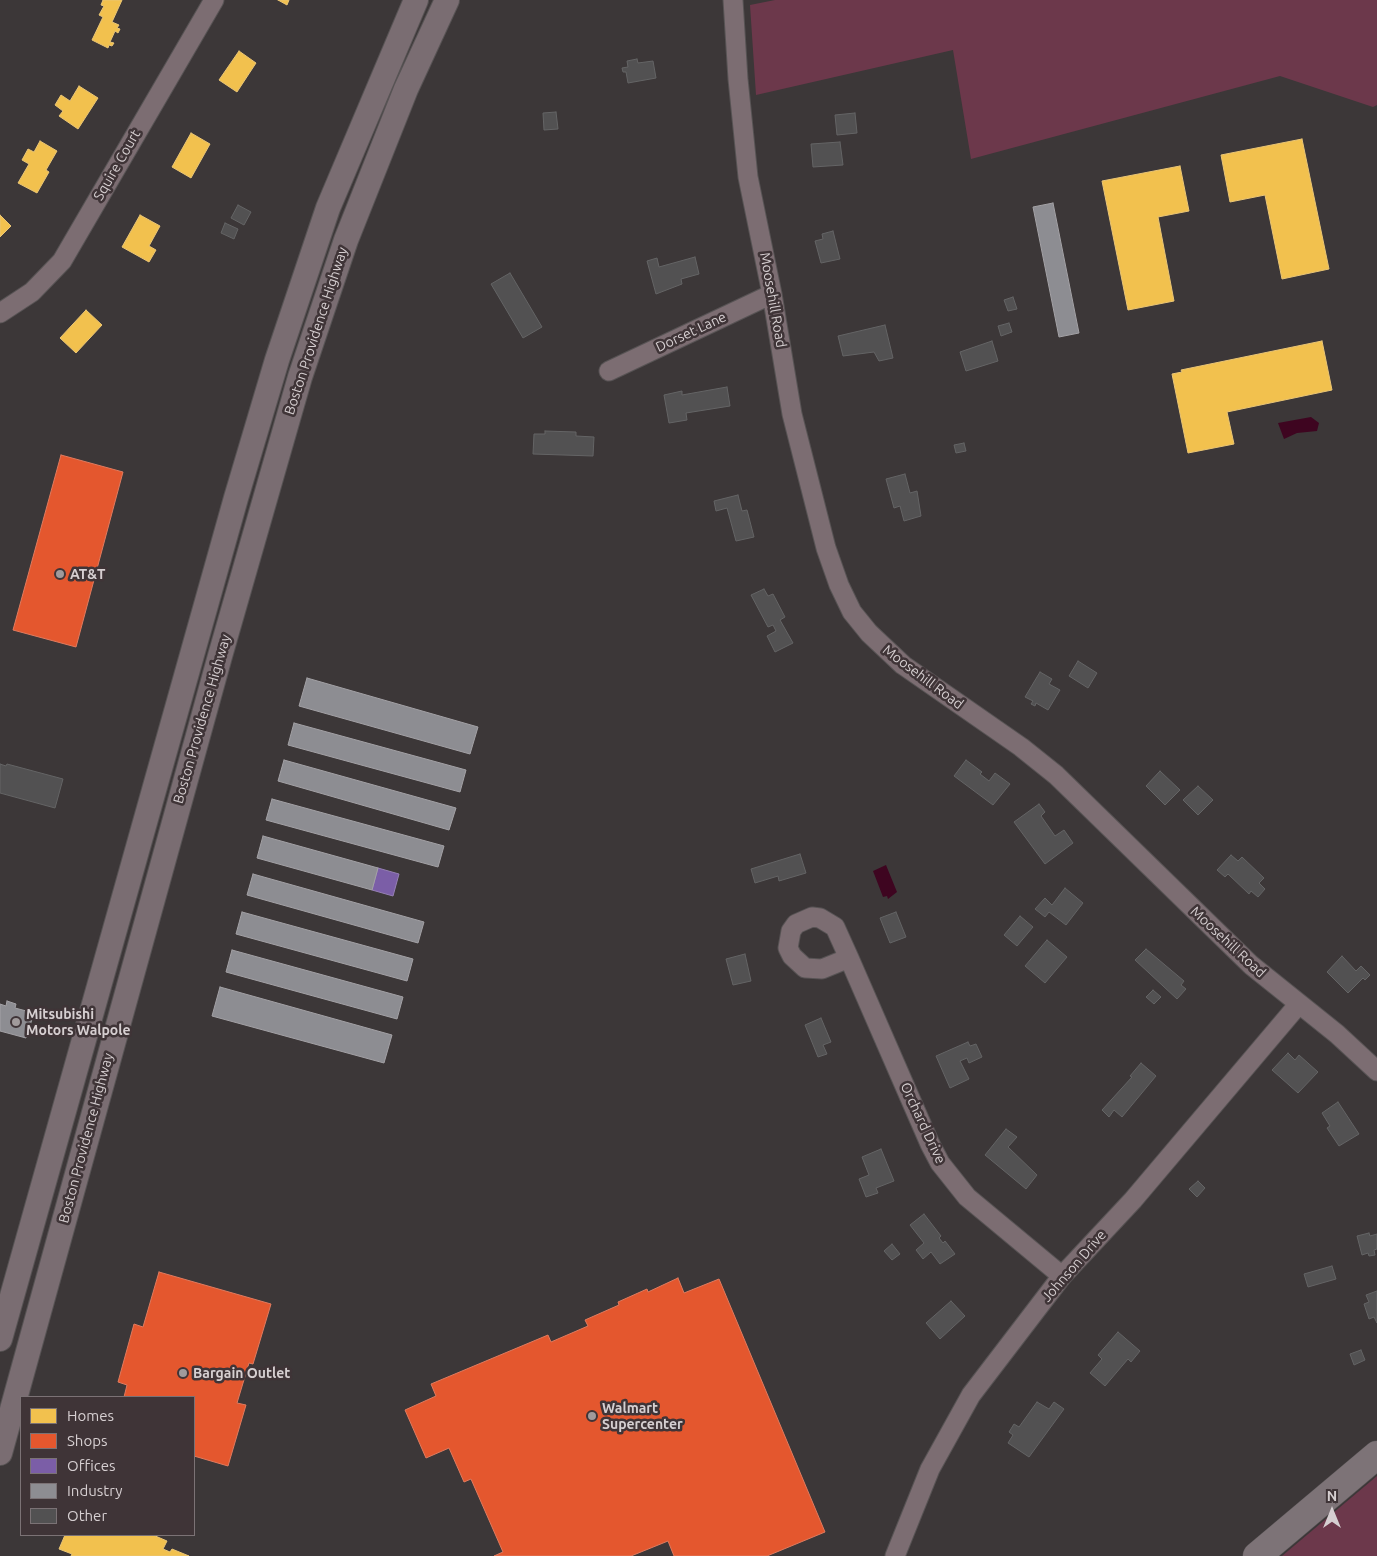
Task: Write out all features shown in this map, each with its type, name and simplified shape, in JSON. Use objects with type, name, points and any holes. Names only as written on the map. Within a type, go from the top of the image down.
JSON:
[{"type":"highway","points":[[1257,1556],[1377,1455]]},
{"type":"main road","name":"Boston Providence Highway","points":[[0,1339],[231,516],[277,360],[328,208],[416,0]]},
{"type":"main road","name":"Boston Providence Highway","points":[[0,1453],[220,656],[300,377],[346,240],[406,89],[447,0]]},
{"type":"street","name":"Squire Court","points":[[0,313],[32,292],[62,260],[214,0]]},
{"type":"street","name":"Moosehill Road","points":[[733,0],[746,161],[772,294],[792,414],[805,470],[834,569],[846,601],[860,622],[903,665],[1021,747],[1056,775],[1237,952],[1298,1005],[1343,1039],[1377,1072]]},
{"type":"street","name":"Dorset Lane","points":[[609,371],[772,294]]},
{"type":"street","name":"Orchard Drive","points":[[850,958],[940,1162],[967,1197],[1062,1276]]},
{"type":"street","name":"Johnson Drive","points":[[894,1556],[930,1469],[971,1395],[1062,1276],[1132,1200],[1298,1005]]},
{"type":"shaded area","points":[[775,0],[1377,0],[1377,105],[1373,107],[1280,76],[971,159],[953,50],[756,95],[750,5]]},
{"type":"shaded area","points":[[1311,417],[1319,423],[1317,431],[1297,433],[1284,439],[1278,423]]},
{"type":"shaded area","points":[[886,865],[897,892],[888,899],[887,896],[883,897],[873,871]]},
{"type":"shaded area","points":[[1377,1476],[1377,1556],[1282,1556]]},
{"type":"building: Homes","points":[[103,0],[122,0],[112,22],[119,25],[117,28],[120,29],[118,33],[115,31],[110,42],[114,43],[112,46],[109,45],[108,48],[92,40],[103,17],[99,15],[104,6],[101,5]]},
{"type":"building: Homes","points":[[278,0],[289,0],[287,5]]},
{"type":"building: Homes","points":[[239,51],[256,63],[237,92],[219,80]]},
{"type":"building: Homes","points":[[79,86],[98,98],[78,129],[59,116],[63,111],[55,105],[61,95],[70,101]]},
{"type":"building: Homes","points":[[191,133],[210,144],[191,178],[172,167]]},
{"type":"building: Homes","points":[[1302,139],[1329,269],[1282,279],[1265,195],[1230,202],[1221,155]]},
{"type":"building: Homes","points":[[40,141],[57,151],[46,170],[49,172],[37,193],[18,183],[29,164],[22,160],[28,149],[34,152]]},
{"type":"building: Homes","points":[[1180,166],[1189,211],[1158,217],[1174,301],[1128,310],[1102,181]]},
{"type":"building: Homes","points":[[0,215],[11,226],[0,237]]},
{"type":"building: Homes","points":[[140,215],[160,226],[149,246],[156,250],[149,262],[122,247]]},
{"type":"building: Homes","points":[[86,310],[102,325],[76,353],[60,338]]},
{"type":"building: Homes","points":[[1322,341],[1332,390],[1227,412],[1234,444],[1188,453],[1172,374],[1182,372],[1181,370]]},
{"type":"building: Homes","points":[[65,1536],[155,1536],[167,1541],[163,1549],[170,1552],[172,1549],[189,1556],[71,1556],[72,1554],[59,1549]]},
{"type":"building: Shops","points":[[61,455],[123,472],[76,647],[13,630]]},
{"type":"building: Shops","name":"Bargain Outlet","points":[[159,1272],[271,1304],[253,1364],[249,1363],[237,1403],[246,1405],[228,1466],[195,1456],[195,1396],[124,1396],[127,1385],[118,1382],[134,1324],[143,1327]]},
{"type":"building: Shops","name":"Walmart Supercenter","points":[[678,1278],[684,1293],[719,1279],[825,1532],[767,1556],[674,1556],[668,1541],[631,1556],[494,1556],[503,1552],[471,1479],[464,1482],[449,1448],[426,1458],[405,1410],[436,1396],[431,1384],[548,1335],[551,1342],[588,1326],[585,1320],[619,1305],[618,1302],[647,1289],[648,1292]]},
{"type":"building: Offices","points":[[378,868],[399,874],[393,896],[372,890]]},
{"type":"building: Industry","points":[[1053,203],[1079,333],[1059,337],[1033,207]]},
{"type":"building: Industry","points":[[307,678],[478,727],[470,754],[299,706]]},
{"type":"building: Industry","points":[[294,723],[466,770],[460,792],[288,745]]},
{"type":"building: Industry","points":[[284,760],[456,808],[449,830],[278,781]]},
{"type":"building: Industry","points":[[272,799],[444,846],[438,867],[266,820]]},
{"type":"building: Industry","points":[[263,836],[378,868],[372,890],[257,858]]},
{"type":"building: Industry","points":[[253,874],[424,922],[418,943],[247,895]]},
{"type":"building: Industry","points":[[242,912],[413,959],[407,981],[236,934]]},
{"type":"building: Industry","points":[[232,950],[403,997],[397,1019],[226,972]]},
{"type":"building: Industry","points":[[220,987],[392,1035],[384,1063],[212,1016]]},
{"type":"building: Industry","name":"Mitsubishi Motors Walpole","points":[[7,1001],[16,1004],[15,1008],[34,1013],[26,1038],[0,1031],[0,1004],[6,1006]]},
{"type":"building: Other","points":[[637,59],[638,63],[653,61],[656,78],[628,83],[626,72],[623,72],[622,68],[628,67],[627,61]]},
{"type":"building: Other","points":[[556,112],[558,129],[544,130],[543,113]]},
{"type":"building: Other","points":[[855,113],[857,133],[837,135],[835,115]]},
{"type":"building: Other","points":[[840,142],[843,165],[813,167],[811,144]]},
{"type":"building: Other","points":[[238,205],[251,212],[244,225],[231,218]]},
{"type":"building: Other","points":[[225,223],[238,229],[234,239],[221,233]]},
{"type":"building: Other","points":[[833,231],[840,259],[821,263],[815,241],[823,239],[822,234]]},
{"type":"building: Other","points":[[695,257],[699,274],[681,279],[682,284],[656,294],[647,261],[657,258],[659,267]]},
{"type":"building: Other","points":[[510,273],[542,327],[523,338],[491,284]]},
{"type":"building: Other","points":[[1013,297],[1017,309],[1008,311],[1004,300]]},
{"type":"building: Other","points":[[1009,323],[1012,332],[1001,336],[998,326]]},
{"type":"building: Other","points":[[885,325],[893,358],[879,361],[874,352],[843,356],[838,336]]},
{"type":"building: Other","points":[[992,341],[998,361],[966,371],[960,352]]},
{"type":"building: Other","points":[[727,387],[730,406],[686,413],[687,420],[669,423],[664,395],[682,391],[682,395]]},
{"type":"building: Other","points":[[545,431],[576,432],[576,436],[594,437],[593,456],[533,454],[534,434],[545,434]]},
{"type":"building: Other","points":[[964,443],[966,451],[956,453],[954,445]]},
{"type":"building: Other","points":[[905,474],[910,493],[917,491],[921,516],[904,521],[900,506],[894,508],[886,479]]},
{"type":"building: Other","points":[[738,495],[742,511],[747,510],[754,537],[736,541],[727,508],[716,511],[714,501]]},
{"type":"building: Other","points":[[764,589],[768,596],[773,594],[785,617],[780,620],[793,643],[775,652],[767,636],[776,631],[773,625],[768,627],[751,595]]},
{"type":"building: Other","points":[[1078,661],[1097,673],[1088,688],[1069,676]]},
{"type":"building: Other","points":[[1040,672],[1052,679],[1049,684],[1060,690],[1048,710],[1036,703],[1035,706],[1031,704],[1033,701],[1025,697]]},
{"type":"building: Other","points":[[966,760],[982,772],[980,774],[989,781],[995,773],[1010,784],[993,805],[954,776]]},
{"type":"building: Other","points":[[0,764],[6,766],[7,764],[63,779],[55,808],[0,793]]},
{"type":"building: Other","points":[[1160,771],[1180,790],[1165,805],[1146,786]]},
{"type":"building: Other","points":[[1198,786],[1213,800],[1198,815],[1183,800]]},
{"type":"building: Other","points":[[1039,804],[1045,812],[1041,816],[1055,836],[1064,830],[1073,843],[1045,864],[1014,822]]},
{"type":"building: Other","points":[[800,854],[806,873],[779,881],[778,876],[755,883],[751,869]]},
{"type":"building: Other","points":[[1231,855],[1238,861],[1242,857],[1264,878],[1259,883],[1265,889],[1258,897],[1251,891],[1249,894],[1228,874],[1225,877],[1217,870]]},
{"type":"building: Other","points":[[1065,888],[1083,903],[1066,925],[1049,912],[1045,917],[1035,909],[1045,898],[1052,905]]},
{"type":"building: Other","points":[[896,912],[906,937],[890,943],[880,918]]},
{"type":"building: Other","points":[[1020,916],[1033,927],[1017,946],[1004,935]]},
{"type":"building: Other","points":[[1047,940],[1067,957],[1045,983],[1025,966]]},
{"type":"building: Other","points":[[1146,949],[1184,981],[1181,985],[1186,989],[1177,999],[1135,960]]},
{"type":"building: Other","points":[[745,954],[751,981],[733,985],[726,959]]},
{"type":"building: Other","points":[[1342,956],[1356,971],[1361,966],[1370,975],[1365,980],[1363,978],[1348,993],[1327,972]]},
{"type":"building: Other","points":[[1153,990],[1161,997],[1154,1004],[1146,997]]},
{"type":"building: Other","points":[[821,1018],[831,1042],[823,1045],[827,1054],[818,1057],[805,1025]]},
{"type":"building: Other","points":[[968,1042],[970,1046],[976,1044],[982,1057],[969,1063],[967,1058],[960,1061],[969,1079],[950,1088],[936,1056]]},
{"type":"building: Other","points":[[1288,1053],[1295,1060],[1299,1055],[1318,1072],[1298,1093],[1272,1070]]},
{"type":"building: Other","points":[[1141,1063],[1156,1076],[1122,1117],[1114,1110],[1109,1117],[1102,1110],[1132,1077],[1130,1076]]},
{"type":"building: Other","points":[[1338,1102],[1359,1134],[1339,1146],[1327,1128],[1330,1126],[1322,1113]]},
{"type":"building: Other","points":[[1006,1129],[1017,1137],[1008,1147],[1037,1175],[1026,1189],[985,1155]]},
{"type":"building: Other","points":[[881,1149],[894,1181],[876,1188],[878,1193],[866,1197],[859,1179],[869,1175],[862,1157]]},
{"type":"building: Other","points":[[1198,1181],[1205,1188],[1197,1197],[1189,1189]]},
{"type":"building: Other","points":[[924,1214],[941,1236],[939,1238],[943,1243],[945,1241],[955,1254],[940,1264],[931,1252],[923,1259],[916,1250],[924,1243],[910,1225]]},
{"type":"building: Other","points":[[1369,1233],[1370,1236],[1377,1234],[1377,1249],[1374,1250],[1375,1255],[1369,1256],[1368,1253],[1362,1255],[1357,1236]]},
{"type":"building: Other","points":[[892,1244],[900,1254],[892,1260],[884,1251]]},
{"type":"building: Other","points":[[1332,1266],[1336,1279],[1308,1287],[1304,1274]]},
{"type":"building: Other","points":[[1377,1291],[1377,1323],[1374,1317],[1369,1319],[1364,1304],[1369,1302],[1366,1295]]},
{"type":"building: Other","points":[[951,1301],[965,1316],[940,1339],[926,1323]]},
{"type":"building: Other","points":[[1118,1332],[1140,1351],[1131,1362],[1128,1359],[1105,1386],[1090,1373],[1102,1359],[1098,1355]]},
{"type":"building: Other","points":[[1361,1350],[1365,1360],[1354,1365],[1350,1354]]},
{"type":"building: Other","points":[[1037,1402],[1049,1409],[1054,1402],[1064,1409],[1029,1457],[1008,1443],[1013,1435],[1009,1432],[1014,1424],[1019,1427]]},
{"type":"place","name":"AT&T","points":[[60,574]]},
{"type":"place","name":"Mitsubishi Motors Walpole","points":[[16,1022]]},
{"type":"place","name":"Bargain Outlet","points":[[183,1373]]},
{"type":"place","name":"Walmart Supercenter","points":[[592,1416]]}]
